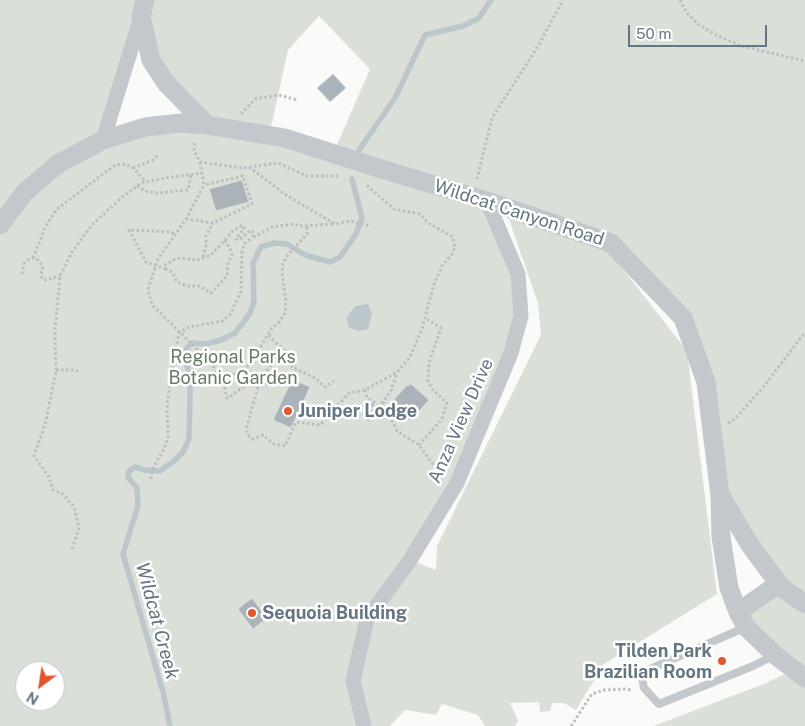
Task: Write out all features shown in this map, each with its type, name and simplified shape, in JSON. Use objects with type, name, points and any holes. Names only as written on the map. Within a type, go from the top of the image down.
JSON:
[{"type":"street","points":[[143,9],[150,60],[166,84],[202,125]]},
{"type":"street","points":[[103,140],[143,9]]},
{"type":"street","name":"Wildcat Canyon Road","points":[[0,225],[25,192],[58,164],[103,140],[145,127],[181,123],[285,138],[375,168],[480,198],[611,243],[683,318],[706,382],[720,495],[721,537],[727,579],[742,620],[775,655],[805,678]]},
{"type":"street","name":"Anza View Drive","points":[[364,726],[353,681],[367,619],[410,560],[457,483],[511,353],[521,316],[518,274],[480,198]]},
{"type":"street","points":[[720,495],[750,545],[781,587],[805,604]]},
{"type":"street","points":[[742,620],[771,589],[781,587]]},
{"type":"lane","points":[[742,620],[641,673],[644,688],[659,704],[753,666],[775,655]]},
{"type":"path","points":[[480,198],[492,118],[538,46],[563,0]]},
{"type":"path","points":[[680,0],[687,13],[698,24],[716,35],[741,46],[805,61]]},
{"type":"path","points":[[243,111],[255,99],[279,94],[297,100]]},
{"type":"path","points":[[202,125],[194,150],[200,162],[204,185],[186,220],[158,259],[148,289],[152,305],[211,363],[219,375],[221,384],[225,387],[226,397],[228,398],[246,385],[258,387],[266,385],[268,381],[266,377],[267,371],[282,348]]},
{"type":"path","points":[[133,168],[153,160],[158,155]]},
{"type":"path","points":[[200,162],[243,168],[278,163],[307,176],[348,176]]},
{"type":"path","points":[[22,274],[24,264],[33,258],[45,228],[56,210],[116,165],[125,164],[133,168],[147,182]]},
{"type":"path","points":[[249,167],[286,195],[335,224]]},
{"type":"path","points":[[72,549],[79,528],[74,507],[63,494],[53,490],[48,477],[34,456],[46,421],[56,370],[55,332],[60,276],[72,252],[91,226],[137,186],[147,182],[202,173]]},
{"type":"path","points":[[137,186],[145,192],[157,193],[188,190],[191,174]]},
{"type":"path","points":[[186,220],[213,223],[252,204],[243,176],[204,185]]},
{"type":"path","points":[[258,387],[246,429],[248,435],[253,438],[263,435],[274,444],[285,446],[296,422],[320,425],[349,393],[365,390],[397,372],[410,357],[425,318],[433,287],[442,266],[452,254],[454,247],[453,237],[428,223],[420,214],[394,209],[361,180]]},
{"type":"path","points":[[151,479],[152,468],[164,449],[168,437],[167,408],[172,364],[179,333],[189,327],[222,321],[230,315],[241,291],[242,251],[245,243],[272,227],[293,224],[307,226],[350,221],[371,226]]},
{"type":"path","points":[[203,257],[206,236],[213,223]]},
{"type":"path","points":[[166,269],[165,265],[173,260],[180,258],[197,260],[211,255],[241,226],[244,226],[244,228],[236,239],[239,240],[251,230],[254,234],[252,238]]},
{"type":"path","points":[[223,384],[226,379],[254,362],[256,354],[272,328],[279,322],[285,312],[283,263],[307,234],[307,226]]},
{"type":"path","points":[[175,235],[170,232],[129,230],[146,262],[172,272],[177,282],[187,286],[200,286],[211,293],[227,276],[228,263],[232,255],[225,240]]},
{"type":"path","points":[[33,258],[38,260],[43,266],[42,279],[46,280],[60,276]]},
{"type":"path","points":[[420,445],[442,419],[446,404],[432,389],[428,381],[429,363],[441,328],[425,318]]},
{"type":"path","points":[[713,432],[735,419],[765,385],[805,332]]},
{"type":"path","points":[[269,334],[272,339],[293,356],[292,367],[315,378],[324,387],[334,381]]},
{"type":"path","points":[[56,370],[78,372]]},
{"type":"path","points":[[365,390],[367,398],[378,405],[383,402],[390,392],[397,372]]},
{"type":"path","points":[[383,402],[397,431],[420,445],[444,480]]},
{"type":"path","points":[[368,421],[373,403]]},
{"type":"path","points":[[571,726],[592,694],[604,690],[625,689],[651,695]]},
{"type":"green space","name":"Regional Parks Botanic Garden","points":[[0,0],[805,0],[805,726],[654,726],[766,683],[793,670],[738,612],[780,587],[720,495],[713,432],[683,318],[611,254],[687,351],[717,594],[604,664],[576,710],[564,703],[552,703],[550,711],[540,712],[539,702],[510,703],[518,721],[515,726],[485,726],[478,715],[442,704],[436,715],[405,710],[390,726],[0,726]],"holes":[[[319,16],[370,69],[333,154],[269,136],[288,50]],[[141,19],[166,83],[197,125],[103,140]],[[488,201],[506,207],[538,303],[541,335],[437,546],[436,570],[410,560],[457,483],[521,316],[518,274]]]},
{"type":"shaded area","points":[[368,304],[372,314],[368,329],[358,331],[348,327],[347,317],[355,306]]},
{"type":"building","points":[[333,74],[346,88],[330,102],[317,88]]},
{"type":"building","points":[[242,180],[249,202],[216,211],[209,189]]},
{"type":"building","name":"Juniper Lodge","points":[[292,379],[310,387],[291,428],[273,420]]},
{"type":"building","points":[[411,384],[429,400],[410,421],[398,410],[400,408],[392,402],[407,385]]},
{"type":"building","name":"Sequoia Building","points":[[252,598],[267,618],[253,629],[238,609]]},
{"type":"waterway","name":"Wildcat Creek","points":[[359,150],[395,98],[425,35],[463,26],[479,18],[491,0]]},
{"type":"waterway","name":"Wildcat Creek","points":[[170,726],[163,692],[123,554],[138,506],[137,488],[128,477],[129,471],[135,467],[160,471],[183,452],[189,439],[190,381],[185,355],[187,348],[192,343],[206,344],[221,340],[235,333],[243,323],[250,313],[254,302],[253,263],[261,247],[274,243],[287,244],[305,255],[330,262],[340,257],[356,234],[362,218],[352,179]]},
{"type":"place","name":"Juniper Lodge","points":[[288,411]]},
{"type":"place","name":"Sequoia Building","points":[[252,613]]},
{"type":"place","name":"Tilden Park Brazilian Room","points":[[722,661]]}]
